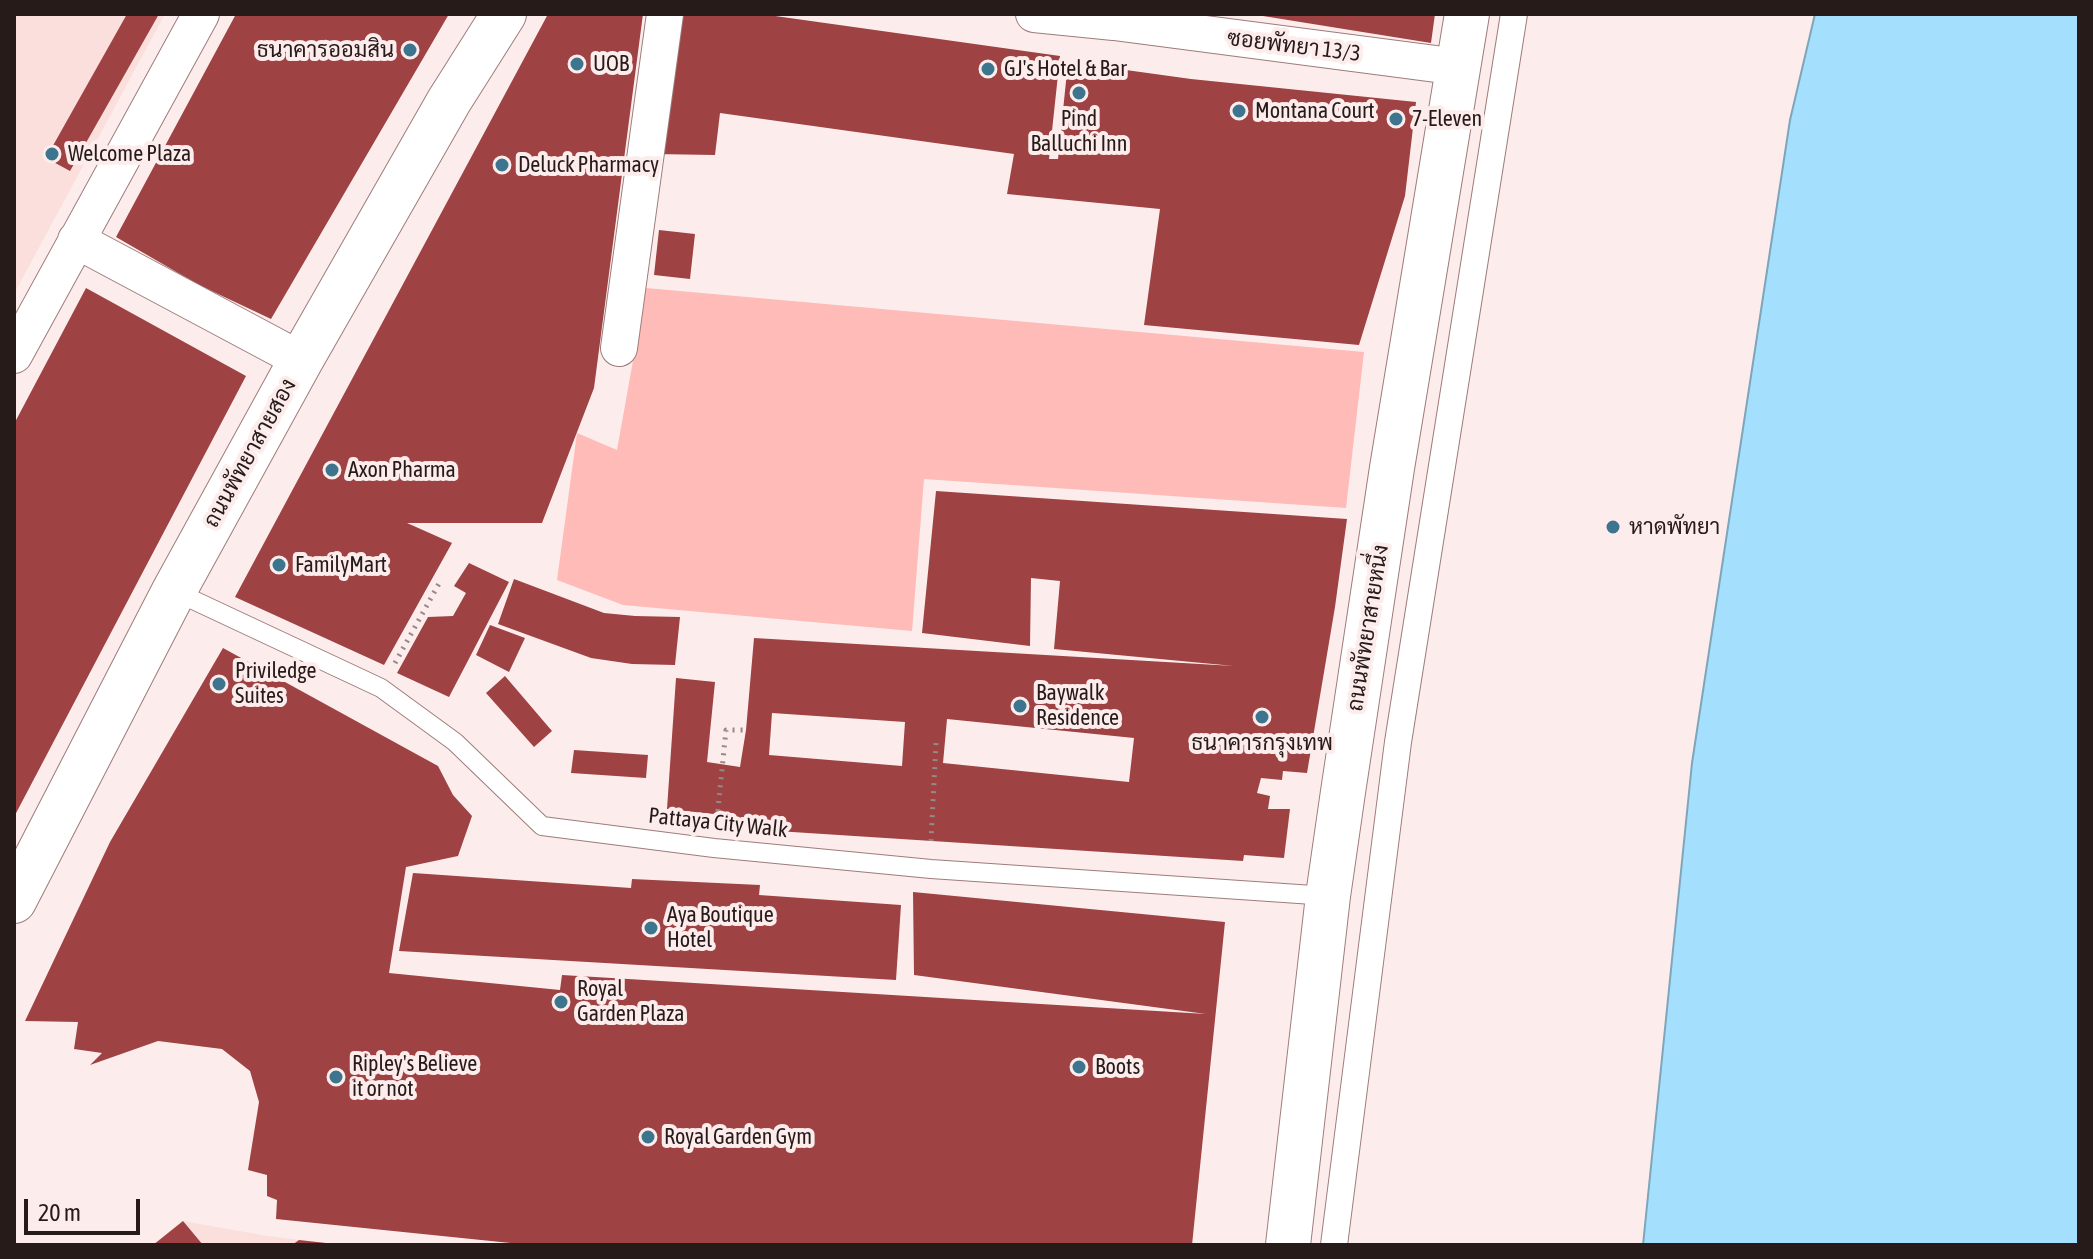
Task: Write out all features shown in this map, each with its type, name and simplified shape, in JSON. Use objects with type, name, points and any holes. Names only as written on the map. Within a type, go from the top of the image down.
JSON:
[{"type":"main road","name":"ถนนพัทยาสายสอง","points":[[14,901],[174,591],[301,360],[449,101],[504,14]]},
{"type":"main road","name":"ถนนพัทยาสายหนึ่ง","points":[[1288,1245],[1328,896],[1392,468],[1467,14]]},
{"type":"street","points":[[14,355],[201,14]]},
{"type":"street","points":[[619,348],[665,14]]},
{"type":"street","name":"ซอยพัทยา 13/3","points":[[1034,14],[1115,18],[1459,67]]},
{"type":"street","points":[[1334,1245],[1398,742],[1514,14]]},
{"type":"street","points":[[76,240],[301,360]]},
{"type":"lane","name":"Pattaya City Walk","points":[[174,591],[381,688],[455,742],[542,826],[714,848],[931,869],[1328,896]]},
{"type":"path","points":[[381,688],[441,580]]},
{"type":"path","points":[[714,848],[726,730],[746,730]]},
{"type":"path","points":[[931,869],[936,743]]},
{"type":"shaded area","name":"Welcome Plaza","points":[[14,14],[165,14],[14,294]]},
{"type":"shaded area","points":[[646,288],[1364,352],[1346,508],[924,479],[912,631],[623,605],[557,580],[577,433],[617,450]]},
{"type":"shaded area","points":[[183,1221],[268,1236],[341,1245],[153,1245]]},
{"type":"water","points":[[1815,14],[2079,14],[2079,1245],[1643,1245],[1692,763],[1790,120]]},
{"type":"building","points":[[127,14],[159,14],[70,171],[46,158]]},
{"type":"building","points":[[236,14],[449,14],[271,319],[199,285],[116,237]]},
{"type":"building","points":[[548,14],[643,14],[594,388],[542,523],[407,523],[452,543],[384,665],[235,597]]},
{"type":"building","points":[[673,14],[761,14],[1060,56],[1049,159],[1058,159],[1068,62],[1191,79],[1416,102],[1405,196],[1359,345],[1144,325],[1160,209],[1007,194],[1014,154],[720,113],[715,155],[654,154]]},
{"type":"building","points":[[1263,14],[1435,14],[1431,43]]},
{"type":"building","points":[[659,230],[695,234],[690,279],[654,275]]},
{"type":"building","points":[[86,288],[246,376],[14,817],[14,424]]},
{"type":"building","points":[[936,491],[1347,519],[1307,773],[1283,771],[1282,780],[1261,778],[1257,793],[1270,796],[1268,809],[1290,809],[1284,858],[1244,855],[1243,861],[730,828],[732,816],[667,809],[676,678],[715,682],[707,762],[740,767],[754,638],[1234,666],[1054,649],[1060,581],[1031,578],[1030,646],[922,633]],"holes":[[[772,713],[905,722],[902,766],[769,755]],[[947,719],[1134,738],[1129,782],[943,763]]]},
{"type":"building","points":[[469,563],[509,582],[449,697],[397,673],[428,617],[453,616],[466,593],[454,586]]},
{"type":"building","points":[[514,579],[604,613],[680,617],[675,665],[632,664],[591,658],[498,624]]},
{"type":"building","points":[[490,625],[525,638],[509,672],[476,655]]},
{"type":"building","name":"Royal Garden Plaza","points":[[223,648],[438,766],[453,795],[472,816],[458,856],[406,867],[389,973],[560,990],[562,975],[1206,1014],[914,975],[913,892],[1225,922],[1192,1245],[530,1245],[276,1219],[277,1200],[267,1196],[267,1175],[248,1170],[259,1102],[250,1071],[222,1049],[158,1041],[90,1065],[102,1053],[74,1049],[78,1022],[25,1021],[110,842]]},
{"type":"building","points":[[505,676],[552,731],[534,747],[486,693]]},
{"type":"building","points":[[574,750],[648,755],[646,778],[571,773]]},
{"type":"building","name":"Aya Boutique Hotel","points":[[413,873],[631,888],[632,879],[760,885],[759,895],[901,905],[896,980],[399,951]]},
{"type":"building","points":[[183,1221],[203,1245],[153,1245]]},
{"type":"building","points":[[299,1240],[326,1243],[292,1245]]},
{"type":"place","name":"ธนาคารออมสิน","points":[[410,50]]},
{"type":"place","name":"UOB","points":[[577,64]]},
{"type":"place","name":"GJ's Hotel & Bar","points":[[988,69]]},
{"type":"place","name":"Pind Balluchi Inn","points":[[1079,93]]},
{"type":"place","name":"Montana Court","points":[[1239,111]]},
{"type":"place","name":"7-Eleven","points":[[1396,119]]},
{"type":"place","name":"Welcome Plaza","points":[[52,154]]},
{"type":"place","name":"Deluck Pharmacy","points":[[502,165]]},
{"type":"place","name":"Axon Pharma","points":[[332,470]]},
{"type":"place","name":"หาดพัทยา","points":[[1613,527]]},
{"type":"place","name":"FamilyMart","points":[[279,565]]},
{"type":"place","name":"Priviledge Suites","points":[[219,684]]},
{"type":"place","name":"Baywalk Residence","points":[[1020,706]]},
{"type":"place","name":"ธนาคารกรุงเทพ","points":[[1262,717]]},
{"type":"place","name":"Aya Boutique Hotel","points":[[651,928]]},
{"type":"place","name":"Royal Garden Plaza","points":[[561,1002]]},
{"type":"place","name":"Boots","points":[[1079,1067]]},
{"type":"place","name":"Ripley's Believe it or not","points":[[336,1077]]},
{"type":"place","name":"Royal Garden Gym","points":[[648,1137]]}]
